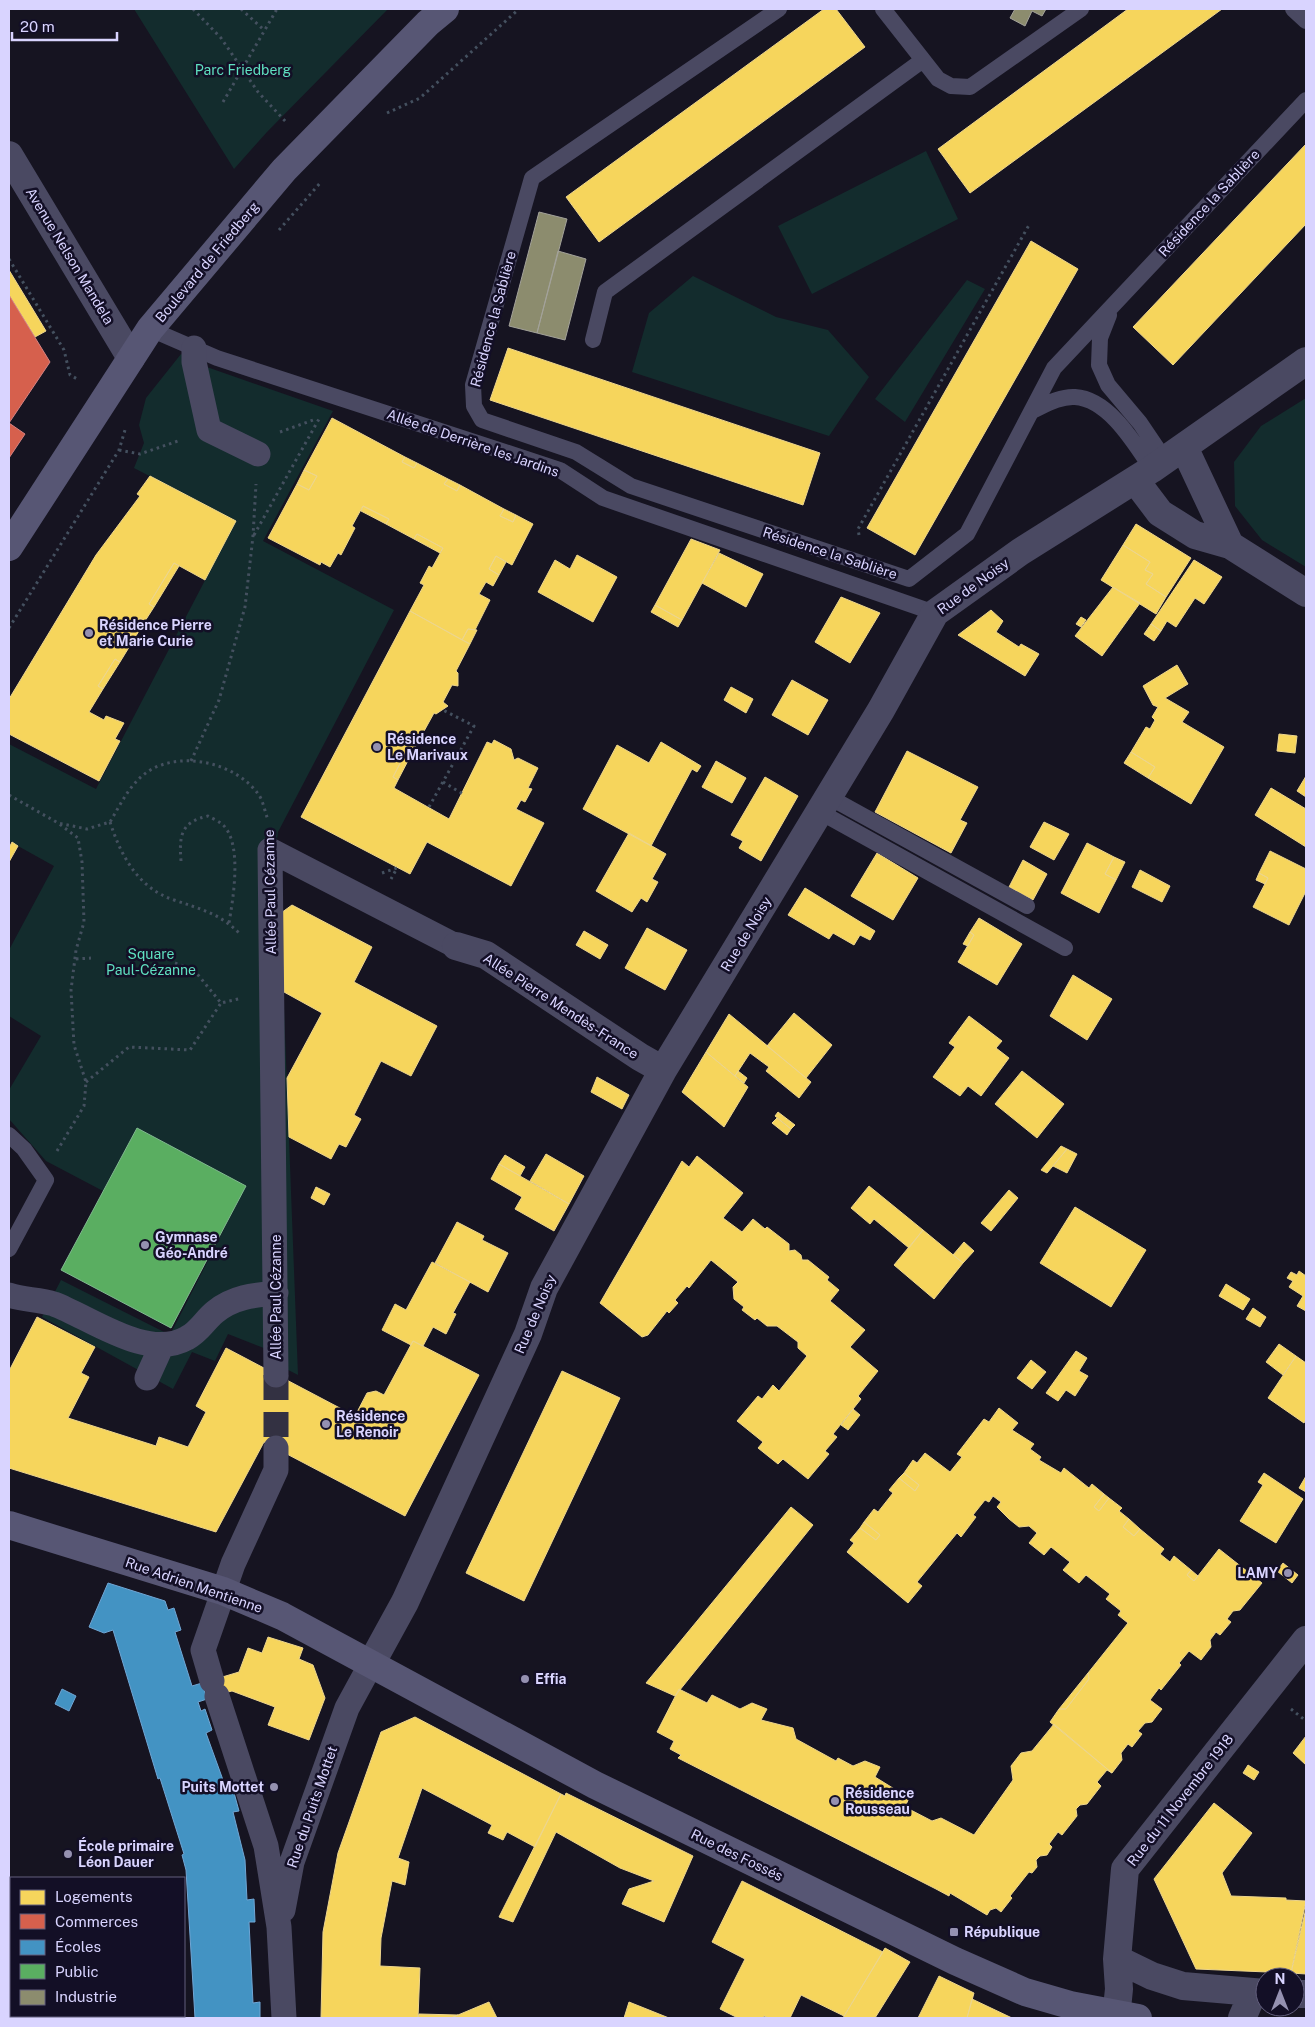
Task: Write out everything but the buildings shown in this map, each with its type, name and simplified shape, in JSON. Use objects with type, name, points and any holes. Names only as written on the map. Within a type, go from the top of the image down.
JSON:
[{"type":"main road","name":"Boulevard de Friedberg","points":[[9,547],[150,329],[284,170],[428,23],[445,9]]},
{"type":"main road","name":"Rue Adrien Mentienne","points":[[9,1525],[223,1592],[282,1616],[371,1664]]},
{"type":"main road","name":"Rue des Fossés","points":[[371,1664],[594,1785],[955,1961],[1025,1992],[1070,2005],[1124,2017]]},
{"type":"street","name":"Avenue Nelson Mandela","points":[[9,155],[131,358]]},
{"type":"street","points":[[194,348],[194,362],[209,430],[249,451]]},
{"type":"street","name":"Rue de Noisy","points":[[371,1664],[405,1602],[528,1334],[544,1288],[663,1070],[881,710],[934,613],[1020,552],[1159,464],[1306,362]]},
{"type":"street","points":[[1159,464],[1160,513],[1195,535],[1230,545],[1306,593]]},
{"type":"street","points":[[1159,464],[1230,545]]},
{"type":"street","name":"Allée Pierre Mendès-France","points":[[270,850],[456,946],[486,955],[640,1057],[663,1070]]},
{"type":"street","name":"Allée Paul Cézanne","points":[[270,850],[276,1375]]},
{"type":"street","points":[[9,1295],[53,1304],[133,1340],[162,1345],[186,1338],[199,1330],[214,1313],[229,1303],[248,1296],[276,1293]]},
{"type":"street","points":[[147,1378],[162,1345]]},
{"type":"street","points":[[223,1592],[233,1564],[276,1470],[276,1448]]},
{"type":"street","name":"Rue du Puits Mottet","points":[[223,1592],[203,1650],[266,1846],[279,1927]]},
{"type":"street","name":"Rue du 11 Novembre 1918","points":[[1124,2017],[1119,1989],[1118,1959],[1125,1869],[1306,1640]]},
{"type":"street","name":"Rue du Puits Mottet","points":[[279,1927],[292,1862],[347,1708],[371,1664]]},
{"type":"street","points":[[279,1927],[284,2018]]},
{"type":"street","points":[[1118,1959],[1152,1976],[1183,1986],[1255,1993]]},
{"type":"street","points":[[1242,2018],[1255,1999]]},
{"type":"lane","name":"Résidence la Sablière","points":[[780,9],[532,178],[473,385],[474,406],[482,420],[576,452],[631,486],[909,579],[967,534],[1054,368],[1306,100]]},
{"type":"lane","points":[[883,9],[938,80],[951,86],[970,87],[1080,9]]},
{"type":"lane","points":[[1293,9],[1306,21]]},
{"type":"lane","points":[[593,340],[605,292],[922,60]]},
{"type":"lane","name":"Résidence la Sablière","points":[[1112,307],[1100,338],[1099,365],[1108,385],[1140,423],[1159,464]]},
{"type":"lane","name":"Allée de Derrière les Jardins","points":[[150,329],[194,348],[560,470],[603,498],[934,613]]},
{"type":"lane","points":[[1032,411],[1052,401],[1075,397],[1096,403],[1159,464]]},
{"type":"lane","points":[[824,804],[1027,906]]},
{"type":"lane","points":[[824,804],[1065,948]]},
{"type":"lane","points":[[9,1135],[24,1149],[46,1180],[9,1249]]},
{"type":"path","points":[[194,9],[221,38],[258,92],[309,145]]},
{"type":"path","points":[[241,9],[264,30]]},
{"type":"path","points":[[223,102],[277,9]]},
{"type":"path","points":[[382,115],[420,98],[519,9]]},
{"type":"path","points":[[277,232],[322,181]]},
{"type":"path","points":[[864,564],[858,529],[1029,225]]},
{"type":"path","points":[[9,259],[64,350],[70,375],[130,414],[119,450],[9,628]]},
{"type":"path","points":[[191,761],[219,700],[245,607],[253,536],[249,451],[320,418],[253,536]]},
{"type":"path","points":[[119,450],[140,454],[209,430]]},
{"type":"path","points":[[429,807],[474,726],[443,710]]},
{"type":"path","name":"Allée Paul Cézanne","points":[[110,822],[130,787],[152,770],[164,765],[191,761],[207,762],[235,772],[259,795],[270,826],[270,850]]},
{"type":"path","points":[[443,782],[463,794]]},
{"type":"path","points":[[9,795],[58,823],[78,838],[82,862],[84,922],[76,950],[71,990],[74,1045],[86,1082],[84,1106],[53,1157],[46,1180]]},
{"type":"path","points":[[181,861],[180,844],[183,830],[193,819],[208,816],[223,825],[231,840],[236,877],[229,923]]},
{"type":"path","points":[[58,823],[87,829],[110,822],[118,848],[132,870],[147,886],[172,900],[205,909],[229,923],[241,934]]},
{"type":"path","points":[[376,875],[397,868],[393,877]]},
{"type":"path","points":[[76,959],[91,958]]},
{"type":"path","points":[[175,963],[194,970],[220,1003]]},
{"type":"path","points":[[86,1082],[129,1047],[190,1050],[220,1003],[272,991]]},
{"type":"path","points":[[1289,1708],[1306,1721]]},
{"type":"green space","name":"Parc Friedberg","points":[[134,9],[388,9],[267,132],[234,169]]},
{"type":"green space","points":[[926,151],[958,219],[812,294],[778,226]]},
{"type":"green space","points":[[693,276],[776,317],[828,330],[869,377],[829,436],[632,372],[649,313]]},
{"type":"green space","points":[[967,280],[985,289],[905,422],[875,399]]},
{"type":"green space","name":"Square Paul-Cézanne","points":[[181,354],[204,366],[333,411],[263,541],[394,610],[278,832],[274,863],[279,877],[298,1375],[265,1358],[269,1350],[228,1334],[215,1361],[192,1352],[173,1389],[42,1317],[61,1280],[170,1335],[246,1186],[137,1128],[103,1191],[46,1161],[9,1119],[9,1090],[41,1036],[9,1016],[9,950],[54,866],[9,841],[9,744],[96,789],[236,521],[134,468],[144,443],[139,425],[146,398]]},
{"type":"green space","points":[[1306,398],[1306,567],[1262,540],[1235,506],[1234,462],[1261,426]]},
{"type":"tunnel","points":[[276,1375],[276,1448]]},
{"type":"place","name":"Résidence Pierre et Marie Curie","points":[[89,633]]},
{"type":"place","name":"Résidence Le Marivaux","points":[[377,747]]},
{"type":"place","name":"Gymnase Géo-André","points":[[145,1245]]},
{"type":"place","name":"Résidence Le Renoir","points":[[326,1424]]},
{"type":"place","name":"LAMY","points":[[1288,1573]]},
{"type":"place","name":"Effia","points":[[525,1679]]},
{"type":"place","name":"Puits Mottet","points":[[274,1787]]},
{"type":"place","name":"Résidence Rousseau","points":[[835,1801]]},
{"type":"place","name":"École primaire Léon Dauer","points":[[68,1854]]},
{"type":"place","name":"République","points":[[954,1932]]}]
